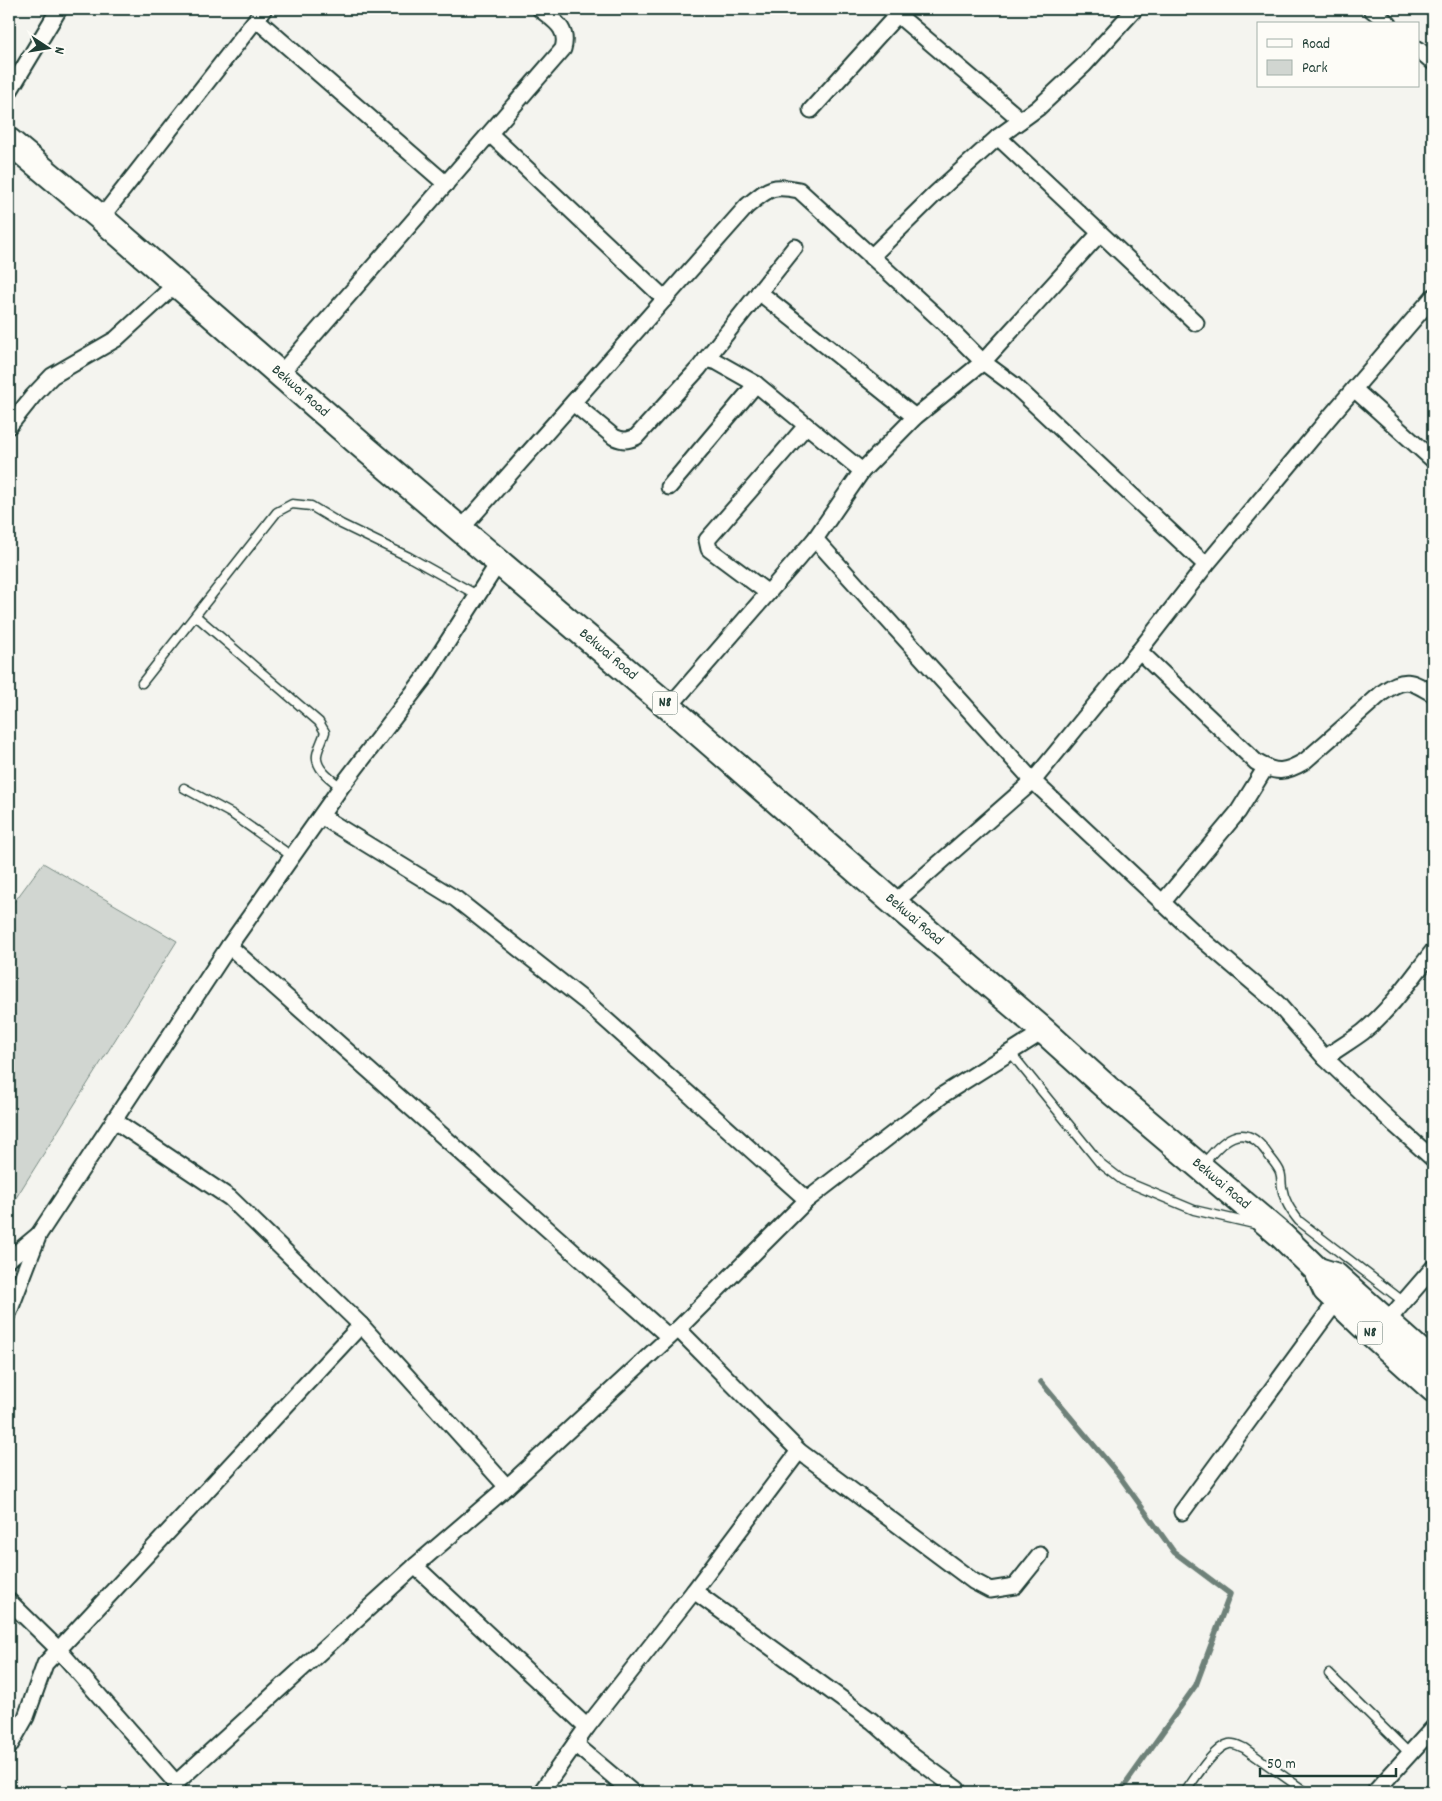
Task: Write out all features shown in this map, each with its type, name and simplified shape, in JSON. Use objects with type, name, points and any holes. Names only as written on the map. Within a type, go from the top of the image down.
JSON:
[{"type":"highway","name":"Bekwai Road","points":[[9,141],[670,707],[1044,1031],[1106,1088],[1201,1167],[1287,1229],[1317,1270],[1326,1290],[1342,1293],[1380,1329],[1433,1389]]},
{"type":"highway","name":"Bekwai Road","points":[[1380,1329],[1433,1363]]},
{"type":"street","points":[[9,92],[59,9]]},
{"type":"street","points":[[280,374],[564,49],[565,34],[540,9]]},
{"type":"street","points":[[871,257],[934,194],[998,137],[1038,108],[1084,65],[1135,9]]},
{"type":"street","points":[[1371,9],[1387,22]]},
{"type":"street","points":[[811,110],[894,12],[1021,120]]},
{"type":"street","points":[[101,218],[260,14],[446,184]]},
{"type":"street","points":[[1420,51],[1433,62]]},
{"type":"street","points":[[490,134],[665,299]]},
{"type":"street","points":[[998,137],[1196,323]]},
{"type":"street","points":[[461,529],[747,206],[766,190],[781,186],[799,190],[944,323],[983,362],[1014,384],[1206,565]]},
{"type":"street","points":[[670,707],[814,539],[862,471],[915,417],[983,362],[1100,233]]},
{"type":"street","points":[[572,403],[614,437],[628,441],[636,437],[699,368],[795,248]]},
{"type":"street","points":[[9,426],[52,376],[116,339],[176,284]]},
{"type":"street","points":[[759,292],[915,417]]},
{"type":"street","points":[[894,903],[1032,781],[1139,651],[1206,565],[1433,297]]},
{"type":"street","points":[[706,359],[717,362],[756,384],[862,471]]},
{"type":"street","points":[[669,487],[756,384]]},
{"type":"street","points":[[1354,389],[1433,460]]},
{"type":"street","points":[[768,593],[710,549],[707,540],[806,426]]},
{"type":"street","points":[[814,539],[1032,781],[1197,935],[1277,1003],[1325,1058],[1433,1159]]},
{"type":"street","points":[[9,1312],[39,1234],[229,946],[341,787],[425,676],[499,562]]},
{"type":"street","points":[[1139,651],[1256,762],[1266,768],[1283,771],[1292,770],[1305,761],[1382,692],[1400,682],[1408,681],[1433,694]]},
{"type":"street","points":[[1162,903],[1238,812],[1266,768]]},
{"type":"street","points":[[322,816],[456,899],[586,1001],[807,1200]]},
{"type":"street","points":[[229,946],[673,1333],[799,1451],[973,1582],[990,1590],[1015,1586],[1040,1555]]},
{"type":"street","points":[[1325,1058],[1378,1019],[1392,1005],[1433,950]]},
{"type":"street","points":[[9,1601],[58,1649],[177,1788],[415,1566],[507,1487],[673,1333],[807,1200],[944,1094],[1044,1031]]},
{"type":"street","points":[[114,1121],[230,1198],[360,1325],[507,1487]]},
{"type":"street","points":[[9,1259],[39,1234]]},
{"type":"street","points":[[1380,1329],[1433,1268]]},
{"type":"street","points":[[1182,1512],[1342,1293]]},
{"type":"street","points":[[9,1747],[26,1717],[45,1664],[360,1325]]},
{"type":"street","points":[[541,1792],[587,1727],[694,1591],[799,1451]]},
{"type":"street","points":[[415,1566],[587,1727]]},
{"type":"street","points":[[694,1591],[872,1721],[958,1792]]},
{"type":"street","points":[[1375,1792],[1433,1728]]},
{"type":"street","points":[[575,1744],[632,1792]]},
{"type":"lane","points":[[142,683],[277,512],[292,504],[311,506],[341,524],[409,557],[477,595]]},
{"type":"lane","points":[[196,616],[319,722],[325,732],[317,756],[321,768],[327,777],[341,787]]},
{"type":"lane","points":[[184,788],[232,814],[292,857]]},
{"type":"lane","points":[[1010,1052],[1100,1162],[1122,1180],[1194,1210],[1287,1229],[1404,1302]]},
{"type":"lane","points":[[1201,1167],[1217,1146],[1236,1135],[1247,1135],[1262,1146],[1280,1172],[1282,1190],[1289,1208],[1287,1229]]},
{"type":"lane","points":[[1329,1674],[1410,1754]]},
{"type":"lane","points":[[1185,1792],[1219,1748],[1229,1744],[1244,1748],[1306,1792]]},
{"type":"green space","points":[[43,863],[177,941],[9,1209],[9,909]]},
{"type":"waterway","points":[[1041,1382],[1118,1474],[1174,1552],[1230,1594],[1196,1685],[1120,1792]]}]
